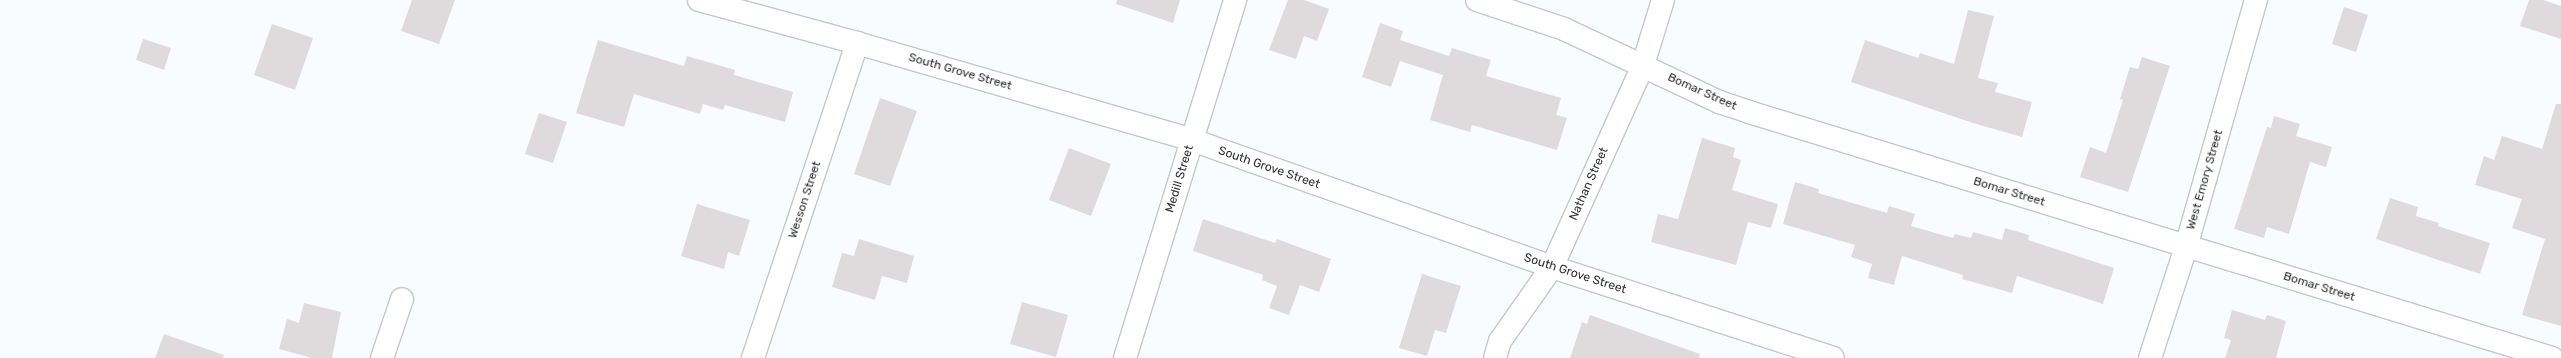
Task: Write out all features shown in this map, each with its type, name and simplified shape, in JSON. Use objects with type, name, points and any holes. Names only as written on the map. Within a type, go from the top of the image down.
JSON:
[{"type":"street","name":"South Grove Street","points":[[699,0],[857,42],[1192,140],[1552,268],[1833,358]]},
{"type":"street","name":"Medill Street","points":[[1124,358],[1235,0]]},
{"type":"street","name":"Bomar Street","points":[[1477,0],[1564,29],[1719,102],[1749,112],[2552,358]]},
{"type":"street","name":"Nathan Street","points":[[1495,358],[1500,341],[1552,268],[1642,65],[1663,0]]},
{"type":"street","name":"West Emory Street","points":[[2150,358],[2186,247],[2256,0]]},
{"type":"street","name":"Wesson Street","points":[[753,358],[857,42]]},
{"type":"street","points":[[382,358],[402,299]]},
{"type":"building","points":[[412,0],[455,0],[439,44],[401,31]]},
{"type":"building","points":[[1117,0],[1180,0],[1173,23],[1116,4]]},
{"type":"building","points":[[1288,0],[1304,0],[1329,9],[1317,41],[1304,36],[1296,59],[1269,50]]},
{"type":"building","points":[[2529,0],[2543,0],[2561,6],[2561,39],[2520,26]]},
{"type":"building","points":[[2344,7],[2368,15],[2356,52],[2332,44]]},
{"type":"building","points":[[1968,10],[1994,16],[1978,78],[1998,83],[1995,92],[2032,102],[2022,137],[1973,123],[1851,82],[1865,40],[1918,58],[1920,53],[1954,64]]},
{"type":"building","points":[[1380,23],[1403,31],[1400,40],[1449,56],[1452,48],[1491,60],[1486,76],[1561,98],[1556,115],[1567,118],[1557,150],[1472,125],[1470,132],[1430,120],[1443,75],[1400,61],[1391,87],[1362,77]]},
{"type":"building","points":[[272,24],[313,38],[295,90],[254,75]]},
{"type":"building","points":[[143,39],[171,48],[164,70],[136,60]]},
{"type":"building","points":[[598,40],[684,66],[687,56],[735,70],[734,75],[793,92],[785,122],[725,105],[723,110],[703,104],[700,114],[634,94],[624,127],[576,113]]},
{"type":"building","points":[[2142,57],[2170,66],[2128,192],[2080,177],[2090,147],[2106,153],[2123,100],[2120,99],[2130,67],[2138,69]]},
{"type":"building","points":[[880,98],[917,111],[890,186],[854,174]]},
{"type":"building","points":[[2556,104],[2561,104],[2561,326],[2522,315],[2545,239],[2512,228],[2522,199],[2475,185],[2484,156],[2494,160],[2502,136],[2542,149]]},
{"type":"building","points":[[539,113],[567,122],[553,163],[525,154]]},
{"type":"building","points":[[2274,116],[2300,124],[2296,136],[2332,147],[2326,167],[2310,162],[2289,234],[2267,227],[2264,238],[2234,229],[2267,127],[2271,128]]},
{"type":"building","points":[[1702,138],[1735,148],[1733,157],[1741,160],[1732,190],[1778,204],[1771,228],[1748,222],[1736,265],[1651,242],[1658,214],[1678,219]]},
{"type":"building","points":[[1069,148],[1111,164],[1091,216],[1049,200]]},
{"type":"building","points":[[1795,182],[1819,189],[1818,193],[1887,213],[1889,206],[1915,214],[1911,226],[1953,238],[1955,234],[1971,238],[1973,232],[2002,240],[2005,228],[2029,235],[2028,240],[2114,268],[2103,304],[2017,276],[2012,293],[1962,279],[1963,275],[1902,256],[1894,285],[1868,278],[1872,264],[1851,257],[1855,245],[1783,224]]},
{"type":"building","points":[[2390,198],[2418,207],[2416,216],[2439,223],[2438,226],[2490,243],[2480,274],[2376,239]]},
{"type":"building","points":[[697,204],[750,220],[739,256],[728,252],[724,269],[681,256]]},
{"type":"building","points":[[1203,219],[1275,243],[1277,239],[1331,259],[1319,292],[1300,285],[1289,315],[1269,308],[1277,286],[1262,280],[1263,275],[1193,251]]},
{"type":"building","points":[[859,239],[914,256],[907,283],[882,276],[875,300],[832,287],[842,253],[854,256]]},
{"type":"building","points":[[1422,274],[1461,286],[1446,333],[1435,330],[1427,356],[1399,348]]},
{"type":"building","points":[[1022,302],[1068,315],[1056,357],[1010,344]]},
{"type":"building","points":[[304,303],[341,312],[332,358],[312,358],[279,349],[287,319],[299,323]]},
{"type":"building","points":[[2232,310],[2265,320],[2267,315],[2286,321],[2276,358],[2225,358],[2231,340],[2224,338]]},
{"type":"building","points":[[1590,315],[1700,354],[1699,358],[1570,358],[1582,322],[1587,324]]},
{"type":"building","points":[[164,334],[224,355],[223,358],[155,358]]}]
